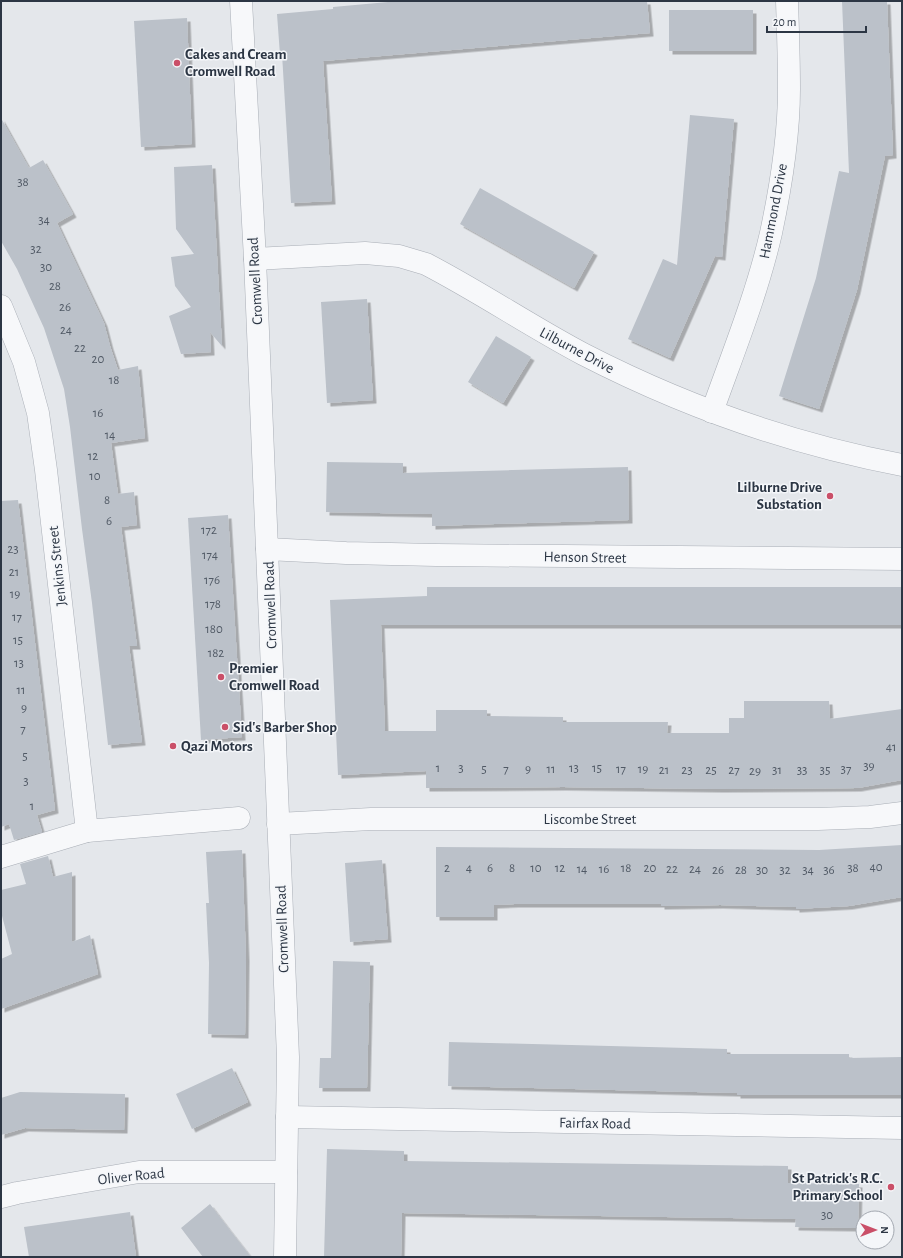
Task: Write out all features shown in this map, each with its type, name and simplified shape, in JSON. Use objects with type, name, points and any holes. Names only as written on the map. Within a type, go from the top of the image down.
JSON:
[{"type":"street","name":"Cromwell Road","points":[[241,1],[255,259],[288,1057],[285,1257]]},
{"type":"street","name":"Hammond Drive","points":[[712,412],[761,270],[771,233],[780,184],[786,136],[789,90],[787,1]]},
{"type":"street","name":"Lilburne Drive","points":[[255,259],[365,253],[400,256],[426,264],[583,354],[638,382],[672,397],[787,438],[902,465]]},
{"type":"street","name":"Jenkins Street","points":[[1,306],[24,362],[38,413],[46,470],[87,831]]},
{"type":"street","name":"Henson Street","points":[[267,549],[429,555],[902,559]]},
{"type":"street","name":"Liscombe Street","points":[[278,824],[371,819],[818,819],[870,817],[902,813]]},
{"type":"street","points":[[1,856],[87,831],[239,818]]},
{"type":"street","name":"Fairfax Road","points":[[287,1117],[902,1128]]},
{"type":"street","name":"Oliver Road","points":[[1,1197],[139,1172],[286,1172]]},
{"type":"building","points":[[399,1],[647,1],[650,33],[323,61],[332,201],[291,203],[282,54],[280,55],[277,14]]},
{"type":"building","points":[[842,1],[887,1],[893,155],[885,156],[857,290],[819,409],[779,396],[816,278],[839,171],[849,173]]},
{"type":"building","points":[[669,10],[753,10],[753,51],[669,51]]},
{"type":"building","points":[[187,18],[192,144],[141,147],[134,21]]},
{"type":"building","points":[[690,115],[734,119],[722,257],[715,256],[670,358],[628,339],[663,259],[677,265]]},
{"type":"building","points":[[1,118],[29,168],[43,160],[73,214],[57,223],[104,323],[118,370],[138,366],[145,438],[111,443],[118,494],[134,492],[137,525],[121,527],[137,646],[129,646],[142,742],[108,745],[92,603],[64,389],[44,328],[17,269],[1,241]]},
{"type":"building","points":[[212,165],[222,346],[210,332],[211,352],[181,354],[169,316],[191,307],[175,286],[171,257],[194,254],[176,229],[174,167]]},
{"type":"building","points":[[480,188],[594,252],[574,288],[460,224]]},
{"type":"building","points":[[367,299],[373,400],[327,403],[321,302]]},
{"type":"building","points":[[496,336],[531,357],[503,403],[468,382]]},
{"type":"building","points":[[327,462],[403,463],[403,473],[628,467],[629,520],[432,526],[432,514],[326,512]]},
{"type":"building","points":[[18,500],[55,810],[37,815],[42,832],[14,840],[9,824],[1,827],[1,501]]},
{"type":"building","points":[[228,515],[242,737],[201,740],[188,518]]},
{"type":"building","points":[[427,587],[902,587],[902,625],[381,625],[385,731],[436,731],[436,710],[487,710],[487,716],[563,717],[563,722],[668,722],[667,733],[729,733],[729,718],[744,718],[744,701],[829,701],[830,719],[902,709],[902,780],[858,788],[426,788],[426,771],[338,775],[330,600],[427,596]]},
{"type":"building","points":[[902,845],[902,897],[849,906],[796,909],[796,907],[720,905],[661,906],[661,904],[515,904],[494,905],[494,917],[436,917],[436,847],[819,850]]},
{"type":"building","points":[[242,850],[246,958],[245,1035],[208,1034],[209,963],[206,903],[209,903],[206,852]]},
{"type":"building","points":[[48,856],[53,877],[72,872],[72,942],[90,935],[98,974],[1,1009],[1,959],[12,954],[1,912],[1,890],[26,884],[20,864]]},
{"type":"building","points":[[382,860],[388,939],[350,942],[345,863]]},
{"type":"building","points":[[333,961],[370,962],[367,1088],[319,1088],[320,1058],[331,1058]]},
{"type":"building","points":[[449,1042],[727,1049],[727,1054],[849,1054],[849,1058],[902,1057],[902,1095],[737,1095],[737,1093],[448,1086]]},
{"type":"building","points":[[232,1068],[248,1102],[192,1129],[176,1094]]},
{"type":"building","points":[[20,1092],[125,1094],[124,1130],[25,1128],[1,1135],[1,1098]]},
{"type":"building","points":[[327,1149],[404,1151],[404,1161],[788,1166],[788,1183],[859,1184],[858,1210],[855,1210],[855,1228],[795,1227],[796,1219],[402,1213],[401,1257],[324,1257]]},
{"type":"building","points":[[210,1204],[251,1257],[203,1257],[181,1228]]},
{"type":"building","points":[[130,1212],[136,1257],[29,1257],[24,1227]]},
{"type":"place","name":"Cakes and Cream Cromwell Road","points":[[177,63]]},
{"type":"place","name":"Lilburne Drive Substation","points":[[830,496]]},
{"type":"place","name":"Premier Cromwell Road","points":[[221,677]]},
{"type":"place","name":"Sid's Barber Shop","points":[[225,727]]},
{"type":"place","name":"Qazi Motors","points":[[173,746]]},
{"type":"place","name":"St Patrick's R.C. Primary School","points":[[891,1187]]}]
